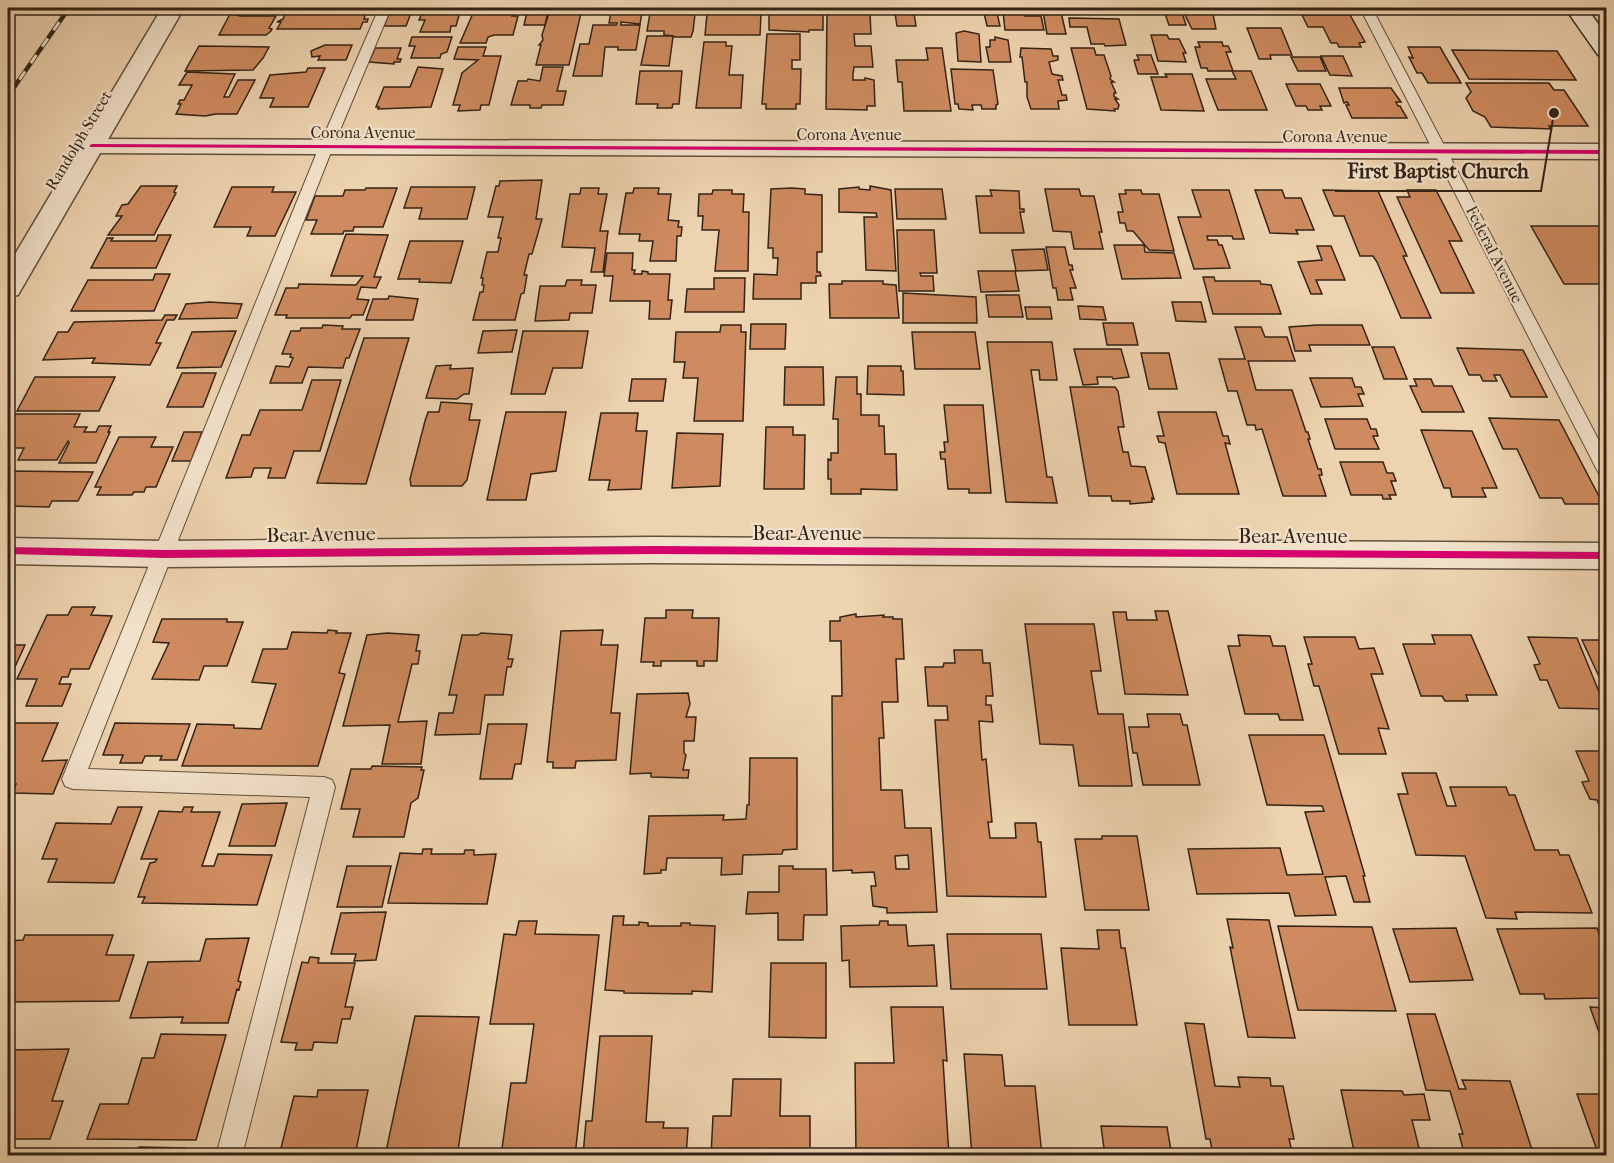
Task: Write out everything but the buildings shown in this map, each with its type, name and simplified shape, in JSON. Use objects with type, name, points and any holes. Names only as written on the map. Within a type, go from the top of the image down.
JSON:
[{"type":"street","name":"Randolph Street","points":[[8,288],[173,8]]},
{"type":"street","points":[[1576,8],[1606,50]]},
{"type":"street","name":"Corona Avenue","points":[[92,146],[1606,152]]},
{"type":"street","name":"Bear Avenue","points":[[8,551],[165,554],[589,550],[1606,556]]},
{"type":"lane","points":[[229,1155],[324,787],[73,779],[326,147],[385,8]]},
{"type":"lane","name":"Federal Avenue","points":[[1366,8],[1606,470]]},
{"type":"railway","points":[[8,96],[69,8]]},
{"type":"cycle path","points":[[92,146],[1606,152]]},
{"type":"cycle path","points":[[8,551],[164,554],[654,550],[1606,556]]},
{"type":"place","name":"First Baptist Church","points":[[1554,113]]}]
